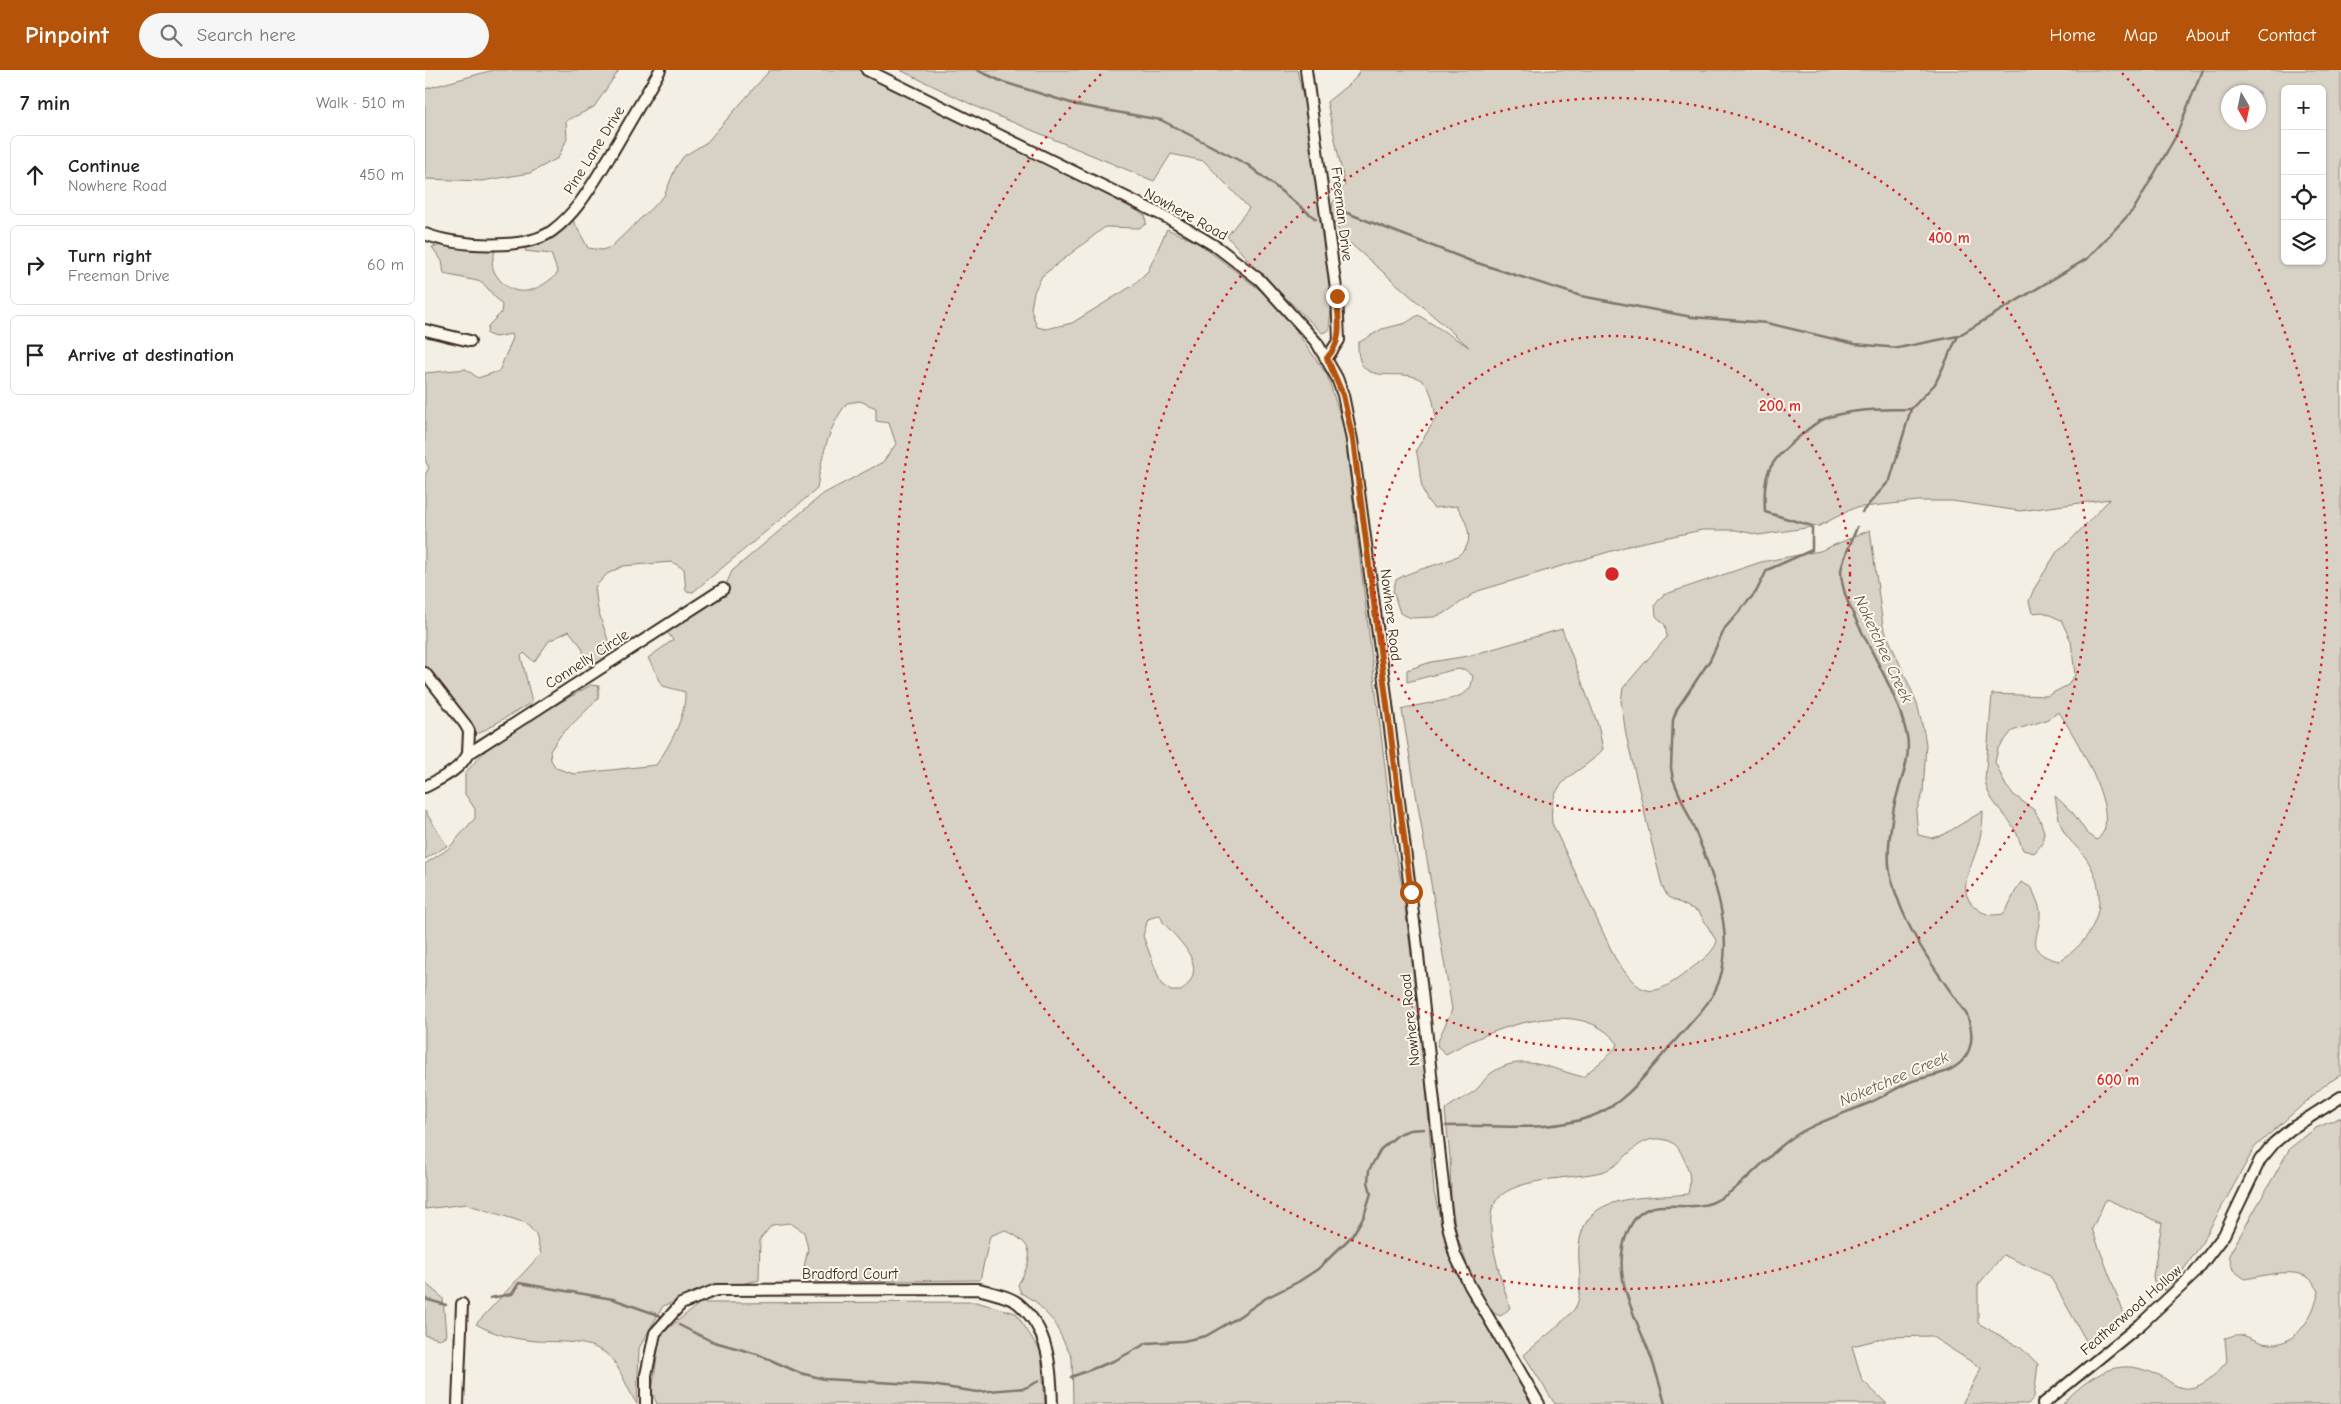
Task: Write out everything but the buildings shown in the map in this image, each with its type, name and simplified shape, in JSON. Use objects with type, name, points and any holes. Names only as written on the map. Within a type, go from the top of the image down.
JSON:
[{"type":"street","name":"Pine Lane Drive","points":[[425,234],[451,242],[493,244],[528,240],[551,232],[590,190],[660,70]]},
{"type":"street","name":"Nowhere Road","points":[[867,70],[1195,232],[1260,280],[1296,319],[1327,358],[1343,395],[1359,485],[1411,892],[1447,1222],[1455,1255],[1470,1286],[1539,1404]]},
{"type":"street","name":"Freeman Drive","points":[[1306,70],[1337,296],[1339,340],[1334,351],[1327,358]]},
{"type":"street","points":[[425,330],[469,341]]},
{"type":"street","name":"Connelly Circle","points":[[425,787],[455,770],[464,762],[468,754],[723,588]]},
{"type":"street","points":[[425,673],[465,724],[469,732],[468,754]]},
{"type":"street","name":"Featherwood Hollow","points":[[2043,1404],[2141,1324],[2195,1274],[2224,1235],[2260,1160],[2274,1143],[2291,1129],[2341,1097]]},
{"type":"street","name":"Bradford Court","points":[[646,1404],[647,1375],[655,1333],[681,1304],[716,1290],[979,1289],[1018,1303],[1042,1332],[1051,1366],[1052,1404]]},
{"type":"street","points":[[458,1404],[462,1304]]},
{"type":"shaded area","points":[[493,70],[619,70],[594,107],[566,121],[567,139],[558,158],[530,173],[482,181],[425,179],[425,89]]},
{"type":"shaded area","points":[[770,70],[859,70],[967,122],[1145,215],[1146,224],[1139,228],[1105,227],[1042,276],[1034,292],[1031,309],[1037,327],[1046,329],[1072,323],[1132,286],[1148,271],[1167,229],[1197,242],[1276,302],[1327,375],[1344,427],[1395,850],[1403,891],[1424,1057],[1434,1192],[1448,1254],[1531,1396],[1533,1404],[1073,1404],[1072,1358],[1054,1322],[1036,1302],[1021,1293],[1018,1285],[1027,1267],[1029,1253],[1023,1241],[1005,1230],[990,1236],[980,1280],[809,1282],[802,1276],[808,1249],[804,1232],[790,1223],[772,1225],[760,1239],[759,1280],[701,1293],[663,1306],[639,1348],[637,1404],[616,1364],[599,1349],[580,1343],[514,1338],[476,1324],[541,1254],[536,1235],[526,1223],[466,1204],[425,1209],[425,864],[448,849],[475,818],[475,809],[465,794],[465,773],[496,739],[591,685],[599,686],[598,699],[560,736],[550,751],[551,760],[556,768],[574,774],[656,765],[667,749],[676,730],[685,701],[685,692],[663,686],[648,658],[673,640],[665,629],[722,594],[732,571],[823,494],[883,462],[896,444],[889,423],[876,421],[876,408],[860,401],[847,403],[840,412],[826,444],[817,489],[693,592],[686,591],[684,569],[672,562],[623,566],[607,574],[595,587],[598,610],[610,646],[602,665],[589,666],[581,646],[569,631],[549,641],[534,662],[524,653],[521,656],[532,702],[478,734],[425,667],[425,475],[429,468],[425,460],[425,373],[466,369],[478,378],[499,371],[513,338],[512,334],[495,337],[487,334],[488,326],[501,313],[502,305],[482,282],[444,274],[442,261],[432,247],[449,244],[495,251],[492,262],[493,269],[499,279],[513,290],[529,291],[544,284],[558,273],[551,254],[525,251],[527,246],[565,227],[573,220],[588,248],[602,250],[611,247],[664,196],[676,167],[684,156],[707,142]],"holes":[[[1160,915],[1163,922],[1184,946],[1193,964],[1190,982],[1181,991],[1171,991],[1161,984],[1143,936],[1148,919]]]},
{"type":"shaded area","points":[[900,70],[1297,70],[1311,133],[1333,284],[1329,330],[1322,333],[1256,269],[1227,236],[1249,208],[1204,161],[1171,154],[1154,181],[981,109]]},
{"type":"shaded area","points":[[1360,70],[2341,70],[2341,1075],[2326,1084],[2255,1147],[2199,1248],[2168,1291],[2155,1287],[2153,1276],[2162,1223],[2106,1199],[2092,1229],[2124,1314],[2089,1346],[2050,1276],[2003,1255],[1978,1285],[1978,1323],[2021,1348],[2038,1364],[2034,1397],[2028,1404],[1962,1404],[1981,1368],[1931,1336],[1889,1337],[1852,1346],[1862,1380],[1887,1404],[1555,1404],[1524,1355],[1566,1318],[1577,1304],[1580,1286],[1580,1239],[1586,1222],[1597,1211],[1611,1203],[1628,1199],[1688,1194],[1690,1183],[1688,1169],[1676,1146],[1669,1141],[1656,1139],[1639,1145],[1617,1164],[1601,1172],[1542,1180],[1512,1189],[1501,1195],[1494,1204],[1491,1214],[1492,1241],[1510,1308],[1501,1316],[1490,1312],[1469,1270],[1457,1236],[1451,1201],[1450,1157],[1445,1110],[1473,1092],[1490,1074],[1502,1067],[1513,1064],[1536,1064],[1583,1077],[1615,1049],[1618,1044],[1602,1029],[1581,1021],[1558,1018],[1534,1020],[1510,1026],[1464,1044],[1446,1054],[1437,1046],[1452,1009],[1402,710],[1457,697],[1470,688],[1473,676],[1464,669],[1452,670],[1407,682],[1407,670],[1431,662],[1468,656],[1562,629],[1598,725],[1603,749],[1560,786],[1552,807],[1552,823],[1615,958],[1624,971],[1640,987],[1647,990],[1655,990],[1664,987],[1675,981],[1704,958],[1717,942],[1699,912],[1668,897],[1662,886],[1626,735],[1621,701],[1623,688],[1667,637],[1665,625],[1656,616],[1655,605],[1663,595],[1761,562],[1820,551],[1870,530],[1883,626],[1917,703],[1926,744],[1923,793],[1916,812],[1918,835],[1931,838],[1943,835],[1983,811],[1982,828],[1966,883],[1967,895],[1970,901],[1978,910],[1985,913],[1991,915],[2003,914],[2021,882],[2032,888],[2040,911],[2036,947],[2040,953],[2059,961],[2072,952],[2090,931],[2099,905],[2099,891],[2096,877],[2089,863],[2063,830],[2055,796],[2073,813],[2087,833],[2097,840],[2104,831],[2106,818],[2103,803],[2083,753],[2059,712],[2046,720],[2012,731],[1998,749],[1995,762],[2006,786],[2014,795],[2034,810],[2044,832],[2042,844],[2034,853],[2023,850],[2014,828],[1989,794],[1985,780],[1992,694],[2047,696],[2068,685],[2075,675],[2071,641],[2061,620],[2043,612],[2032,613],[2029,601],[2034,589],[2058,550],[2068,543],[2110,499],[2020,511],[1952,501],[1918,501],[1854,508],[1819,526],[1759,535],[1736,530],[1702,530],[1635,544],[1478,591],[1445,613],[1434,617],[1411,618],[1400,613],[1393,591],[1396,580],[1410,573],[1454,558],[1464,550],[1468,540],[1467,526],[1457,506],[1434,508],[1422,488],[1416,450],[1436,418],[1428,388],[1418,378],[1407,375],[1374,373],[1365,368],[1360,359],[1358,343],[1382,329],[1406,323],[1418,315],[1469,347],[1352,245],[1339,231],[1332,217],[1332,209],[1338,194],[1345,186],[1327,102],[1355,79]]},
{"type":"shaded area","points":[[425,811],[447,846],[425,859]]},
{"type":"shaded area","points":[[2341,1117],[2341,1404],[2063,1404],[2092,1378],[2120,1367],[2133,1367],[2148,1371],[2181,1388],[2196,1387],[2211,1378],[2227,1361],[2225,1338],[2240,1335],[2270,1344],[2280,1343],[2296,1334],[2309,1318],[2317,1300],[2319,1291],[2312,1281],[2309,1278],[2294,1273],[2269,1274],[2245,1279],[2233,1270],[2229,1255],[2290,1148],[2316,1128]]},
{"type":"shaded area","points":[[425,1283],[443,1298],[446,1336],[439,1339],[425,1335]]},
{"type":"shaded area","points":[[976,1302],[1016,1313],[1041,1352],[1045,1404],[657,1404],[652,1392],[660,1335],[700,1303]]},
{"type":"waterway","points":[[977,70],[1003,82],[1077,105],[1161,120],[1248,165],[1316,219]]},
{"type":"waterway","name":"Noketchee Creek","points":[[1862,512],[1890,480],[1911,409],[1935,384],[1958,336],[2088,258],[2134,209],[2176,136],[2202,70]]},
{"type":"waterway","points":[[1342,211],[1471,261],[1581,296],[1692,317],[1767,323],[1855,344],[1898,348],[1958,336]]},
{"type":"waterway","points":[[1446,1126],[1518,1127],[1555,1125],[1573,1122],[1602,1112],[1632,1090],[1710,1000],[1723,968],[1725,942],[1722,914],[1705,856],[1673,779],[1671,768],[1673,720],[1677,709],[1710,660],[1725,628],[1756,592],[1767,570],[1812,550],[1812,526],[1765,512],[1766,481],[1768,472],[1777,458],[1808,429],[1824,419],[1856,411],[1911,409]]},
{"type":"waterway","name":"Noketchee Creek","points":[[1665,1404],[1651,1357],[1632,1311],[1623,1279],[1621,1263],[1623,1247],[1635,1218],[1644,1211],[1654,1207],[1700,1206],[1711,1203],[1736,1188],[1781,1146],[1807,1129],[1874,1101],[1910,1082],[1950,1070],[1962,1061],[1969,1051],[1971,1033],[1967,1015],[1913,933],[1904,915],[1891,877],[1889,862],[1890,837],[1895,804],[1906,766],[1908,746],[1907,736],[1894,696],[1852,611],[1843,588],[1841,572],[1857,527]]},
{"type":"waterway","points":[[1071,1377],[1116,1360],[1147,1343],[1183,1341],[1206,1336],[1266,1298],[1298,1282],[1318,1269],[1352,1236],[1364,1216],[1371,1193],[1368,1182],[1369,1170],[1381,1149],[1399,1134],[1410,1130],[1424,1129]]},
{"type":"waterway","points":[[490,1298],[512,1294],[519,1283],[613,1299],[661,1316]]},
{"type":"waterway","points":[[425,1299],[446,1305]]},
{"type":"waterway","points":[[679,1325],[711,1341],[757,1354],[800,1373],[824,1379],[931,1385],[978,1392],[1025,1388],[1039,1381]]},
{"type":"route","points":[[1337,296],[1339,340],[1334,351],[1327,358],[1343,395],[1353,440],[1411,892]]}]
